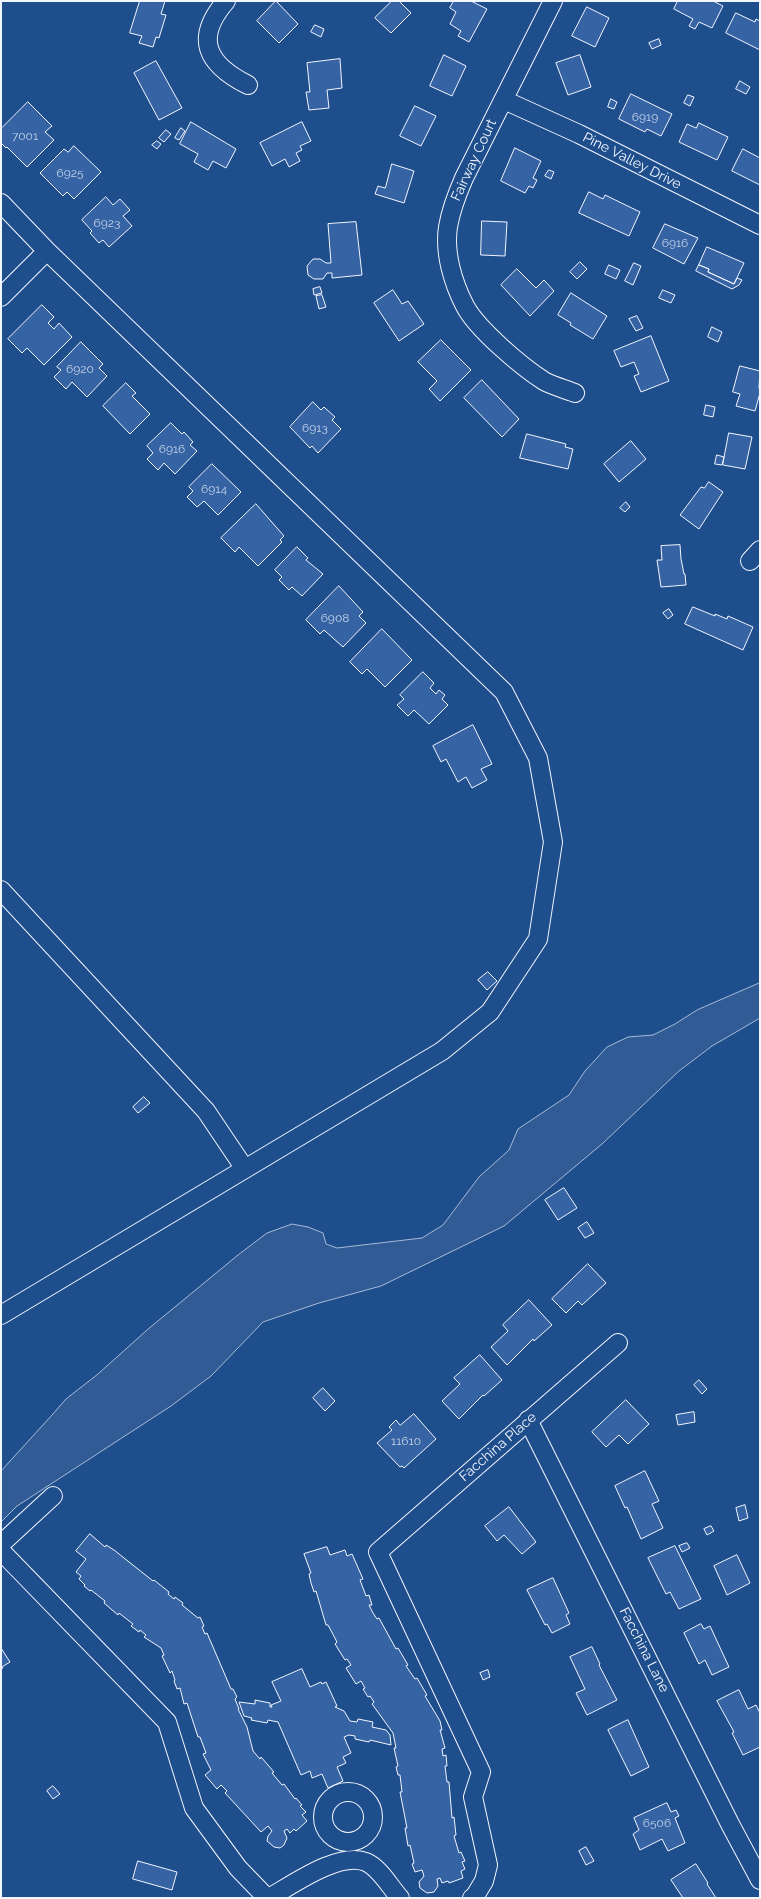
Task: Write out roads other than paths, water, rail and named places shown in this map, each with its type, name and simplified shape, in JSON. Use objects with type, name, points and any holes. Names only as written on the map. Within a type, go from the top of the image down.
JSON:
[{"type":"street","points":[[226,1],[211,23],[207,37],[208,47],[224,71],[248,84]]},
{"type":"street","name":"Fairway Court","points":[[554,1],[481,142],[453,203],[448,228],[448,250],[451,268],[465,307],[490,336],[545,382],[575,393]]},
{"type":"street","name":"Pine Valley Drive","points":[[504,100],[579,134],[760,225]]},
{"type":"street","points":[[1,203],[46,250],[504,692],[538,758],[553,842],[538,939],[490,1012],[442,1051],[1,1315]]},
{"type":"street","points":[[1,297],[46,250]]},
{"type":"street","points":[[1,890],[206,1111],[245,1169]]},
{"type":"street","name":"Facchina Place","points":[[472,1898],[475,1896],[484,1880],[488,1865],[473,1797],[481,1772],[378,1552],[618,1343]]},
{"type":"street","name":"Facchina Lane","points":[[528,1420],[730,1824],[760,1880]]},
{"type":"street","points":[[1,1544],[53,1496]]},
{"type":"street","points":[[1,1551],[166,1722],[194,1808],[238,1868],[268,1898],[350,1851],[376,1870],[400,1898]]}]
